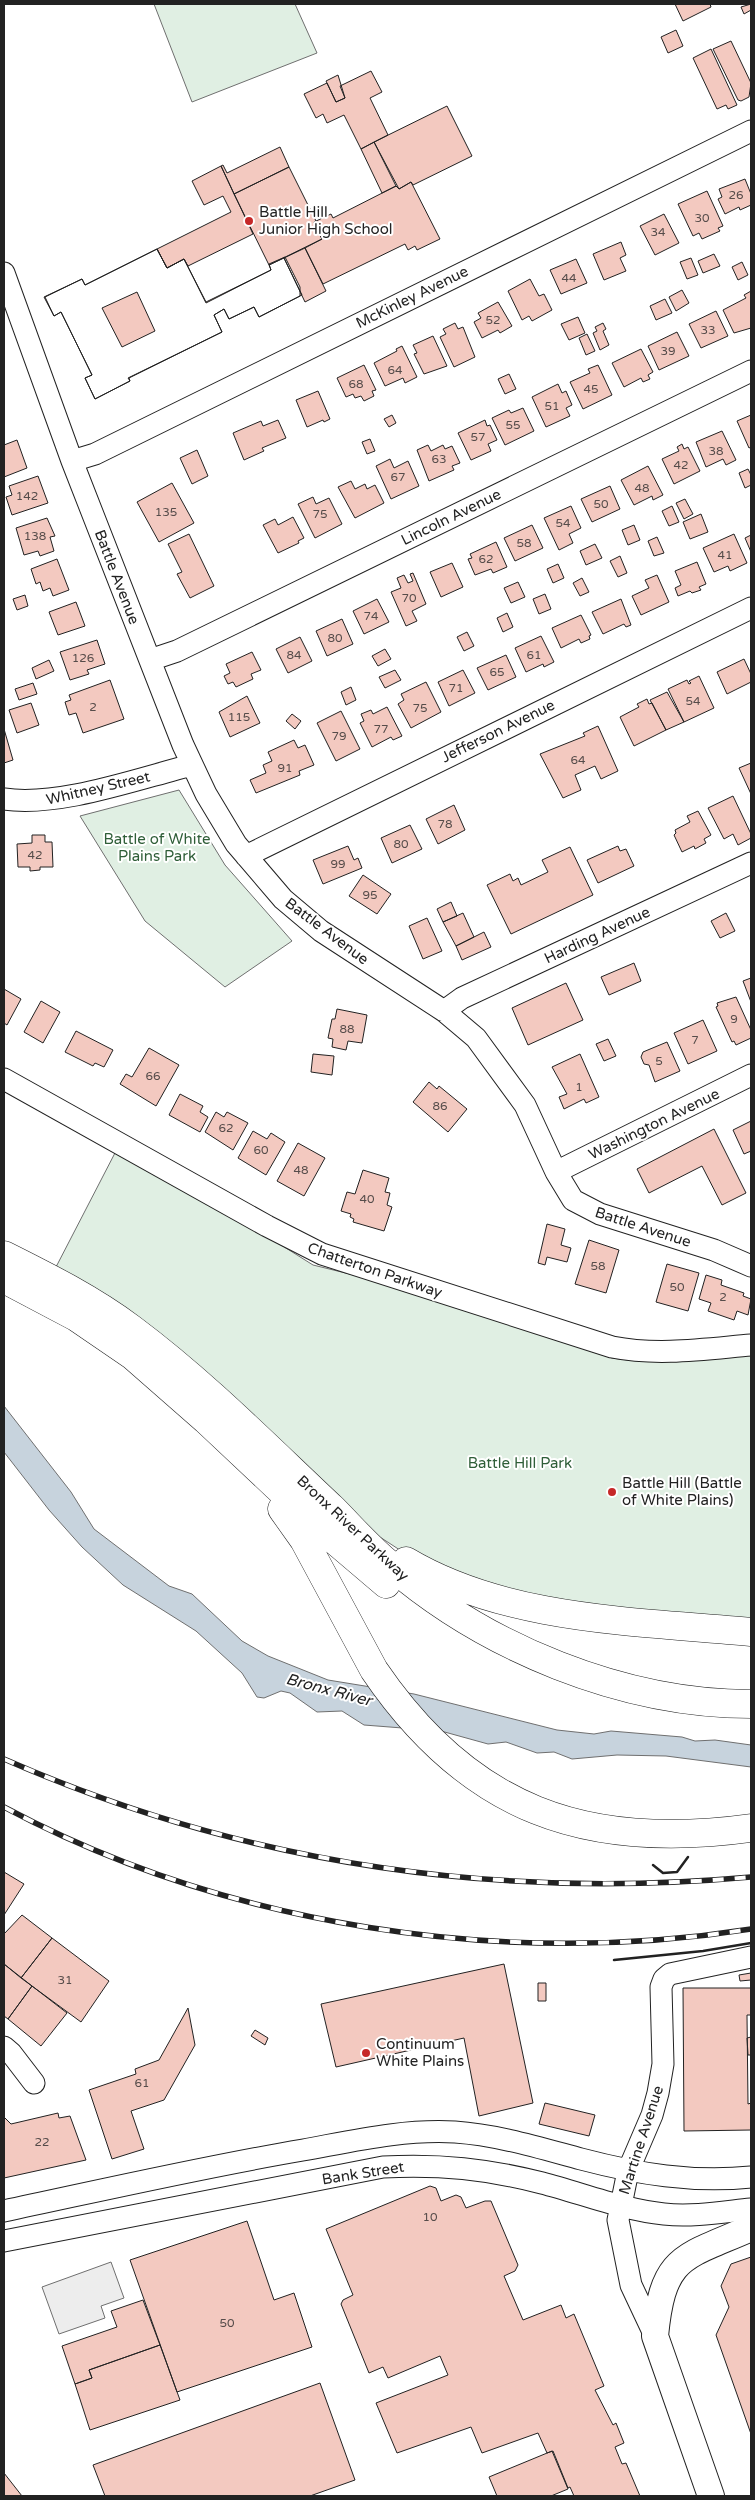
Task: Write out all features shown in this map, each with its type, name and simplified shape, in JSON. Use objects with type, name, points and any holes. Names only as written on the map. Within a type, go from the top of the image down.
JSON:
[{"type":"highway","name":"Bronx River Parkway","points":[[4,1255],[75,1291],[131,1328],[206,1390],[389,1564],[415,1585],[463,1618],[519,1649],[583,1674],[637,1688],[688,1698],[751,1704]]},
{"type":"highway","name":"Bronx River Parkway","points":[[4,1279],[57,1306],[104,1335],[162,1381],[326,1533],[378,1578],[432,1619],[483,1650],[545,1679],[610,1699],[678,1713],[751,1719]]},
{"type":"highway","points":[[231,1443],[304,1540],[374,1670],[406,1714],[445,1754],[482,1782],[544,1813],[597,1827],[670,1835],[751,1828]]},
{"type":"highway","points":[[333,1510],[424,1572],[486,1596],[528,1606],[579,1614],[751,1632]]},
{"type":"main road","points":[[655,2336],[658,2308],[663,2287],[677,2265],[706,2246],[751,2228]]},
{"type":"main road","name":"Martine Avenue","points":[[655,2336],[711,2496]]},
{"type":"street","name":"McKinley Avenue","points":[[72,461],[95,454],[751,131]]},
{"type":"street","name":"Battle Avenue","points":[[4,272],[72,461],[192,765],[216,814],[246,856],[283,900],[321,931],[444,1011],[476,1038],[504,1074],[534,1119],[567,1194],[581,1206],[714,1250],[751,1266]]},
{"type":"street","name":"Lincoln Avenue","points":[[150,660],[177,651],[751,372]]},
{"type":"street","name":"Jefferson Avenue","points":[[246,856],[751,608]]},
{"type":"street","name":"Whitney Street","points":[[4,799],[30,802],[59,799],[192,765]]},
{"type":"street","name":"Harding Avenue","points":[[444,1011],[462,998],[751,863]]},
{"type":"street","name":"Washington Avenue","points":[[556,1172],[751,1075]]},
{"type":"street","name":"Chatterton Parkway","points":[[4,1079],[306,1247],[346,1263],[612,1347],[630,1350],[670,1351],[751,1345]]},
{"type":"street","name":"Martine Avenue","points":[[655,2336],[631,2285],[618,2220],[628,2171],[652,2114],[658,2093],[663,2064],[661,1987],[664,1979],[670,1974],[751,1957]]},
{"type":"street","points":[[4,2047],[11,2053],[34,2083]]},
{"type":"street","points":[[4,2211],[256,2158],[375,2137],[426,2131],[457,2132],[506,2140],[628,2171],[670,2178],[715,2180],[751,2177]]},
{"type":"street","name":"Bank Street","points":[[4,2241],[383,2168],[413,2166],[483,2169],[662,2214],[693,2215],[751,2209]]},
{"type":"green space","points":[[154,4],[295,4],[317,53],[192,102]]},
{"type":"green space","name":"Battle of White Plains Park","points":[[179,790],[225,865],[292,941],[225,987],[145,921],[80,816]]},
{"type":"green space","name":"Battle Hill Park","points":[[116,1151],[254,1228],[313,1265],[370,1279],[612,1358],[665,1361],[751,1355],[751,1625],[520,1597],[406,1554],[366,1528],[56,1267]]},
{"type":"shaded area","points":[[111,2262],[124,2298],[101,2306],[105,2318],[59,2334],[42,2287]]},
{"type":"water","name":"Bronx River","points":[[4,1406],[71,1492],[94,1529],[169,1586],[192,1594],[242,1641],[268,1656],[328,1680],[414,1694],[557,1730],[594,1734],[611,1731],[682,1737],[695,1741],[715,1740],[751,1745],[751,1767],[666,1756],[617,1755],[572,1759],[554,1752],[537,1753],[506,1742],[488,1744],[441,1731],[364,1725],[342,1711],[317,1712],[290,1693],[281,1691],[264,1698],[257,1697],[242,1673],[196,1631],[123,1585],[82,1547],[49,1510],[4,1452]]},
{"type":"building","points":[[675,4],[710,4],[711,7],[683,21]]},
{"type":"building","points":[[751,4],[751,10],[744,14],[741,7]]},
{"type":"building","points":[[676,30],[683,46],[668,53],[661,37]]},
{"type":"building","points":[[731,41],[751,83],[749,97],[741,101],[738,100],[713,49]]},
{"type":"building","points":[[711,49],[737,105],[728,109],[726,105],[717,109],[693,58]]},
{"type":"building","points":[[371,71],[382,92],[370,98],[388,135],[361,149],[344,115],[327,123],[323,114],[316,118],[304,94],[327,83],[336,102],[345,98],[340,86]]},
{"type":"building","points":[[338,75],[345,98],[336,102],[326,81]]},
{"type":"building","points":[[447,106],[472,156],[413,185],[411,182],[399,189],[374,142]]},
{"type":"building","points":[[374,142],[396,186],[382,193],[361,149]]},
{"type":"building","points":[[280,147],[289,167],[234,194],[221,166],[223,165],[227,173]]},
{"type":"building","points":[[221,166],[253,234],[188,266],[184,259],[167,268],[157,249],[231,212],[223,196],[204,205],[192,181]]},
{"type":"building","points":[[289,167],[316,221],[314,222],[322,239],[269,265],[234,194]]},
{"type":"building","points":[[745,179],[751,194],[751,205],[740,210],[739,207],[725,214],[718,199],[722,197],[719,189]]},
{"type":"building","points":[[411,182],[440,239],[417,250],[415,246],[408,250],[405,244],[323,284],[305,248],[322,239],[314,222],[331,214],[333,218],[396,186],[399,189]]},
{"type":"building","points":[[707,191],[723,226],[718,228],[720,231],[702,239],[699,233],[693,236],[678,204]]},
{"type":"building","points":[[664,214],[679,243],[655,255],[640,226]]},
{"type":"building","points":[[621,242],[626,255],[620,258],[626,271],[604,280],[593,254]]},
{"type":"building","points":[[305,248],[326,291],[305,302],[284,258]]},
{"type":"building","points":[[157,249],[167,268],[184,259],[206,302],[271,270],[269,265],[284,258],[302,295],[259,317],[254,307],[229,319],[224,309],[214,315],[222,332],[129,378],[130,381],[95,399],[85,378],[92,375],[61,312],[54,316],[45,297],[82,279],[85,285]],"holes":[[[137,292],[155,331],[122,347],[102,308]]]},
{"type":"building","points":[[157,249],[167,268],[184,259],[206,303],[271,270],[269,264],[285,257],[300,287],[300,296],[259,317],[254,307],[229,319],[224,309],[214,315],[222,332],[128,378],[130,381],[95,399],[85,378],[92,375],[61,312],[54,316],[44,297],[82,279],[85,285]]},
{"type":"building","points":[[714,254],[720,266],[703,273],[698,261]]},
{"type":"building","points":[[691,258],[698,275],[687,279],[680,262]]},
{"type":"building","points":[[576,259],[587,283],[561,294],[550,270]]},
{"type":"building","points":[[742,262],[748,275],[738,280],[732,267]]},
{"type":"building","points":[[530,279],[539,296],[544,294],[552,310],[532,321],[529,316],[522,320],[508,291]]},
{"type":"building","points":[[682,290],[689,303],[676,311],[669,297]]},
{"type":"building","points":[[751,291],[751,328],[734,333],[723,310],[746,298],[744,295]]},
{"type":"building","points":[[665,299],[672,313],[656,320],[650,306]]},
{"type":"building","points":[[498,302],[512,326],[500,333],[498,330],[482,338],[474,322],[481,318],[478,313]]},
{"type":"building","points":[[716,311],[728,336],[701,348],[689,324]]},
{"type":"building","points":[[578,317],[585,333],[569,340],[561,324]]},
{"type":"building","points":[[455,323],[458,329],[463,327],[475,357],[454,367],[440,337],[446,334],[443,329]]},
{"type":"building","points":[[603,323],[606,329],[603,331],[609,345],[600,350],[593,333],[597,331],[595,327]]},
{"type":"building","points":[[677,332],[689,356],[659,370],[648,346]]},
{"type":"building","points":[[587,334],[595,351],[586,355],[579,338]]},
{"type":"building","points":[[433,336],[447,366],[424,374],[414,354],[417,353],[413,345]]},
{"type":"building","points":[[402,346],[417,377],[405,383],[403,378],[385,386],[374,363],[397,351],[396,349]]},
{"type":"building","points":[[641,349],[653,372],[648,375],[650,379],[643,382],[641,378],[624,387],[612,363]]},
{"type":"building","points":[[364,365],[376,390],[372,391],[374,396],[364,401],[361,396],[355,398],[353,394],[346,397],[337,378]]},
{"type":"building","points":[[598,365],[612,395],[583,409],[570,382],[590,373],[588,369]]},
{"type":"building","points":[[509,374],[516,389],[505,394],[498,379]]},
{"type":"building","points":[[558,384],[562,393],[566,391],[572,405],[566,408],[570,416],[546,427],[532,397]]},
{"type":"building","points":[[318,391],[330,419],[307,427],[296,400]]},
{"type":"building","points":[[523,408],[534,431],[505,445],[492,418],[509,410],[511,413]]},
{"type":"building","points":[[392,415],[396,423],[389,427],[384,419]]},
{"type":"building","points":[[751,415],[751,447],[749,448],[737,421]]},
{"type":"building","points":[[278,420],[286,438],[262,448],[264,451],[244,460],[233,433],[261,421],[263,426]]},
{"type":"building","points":[[485,420],[487,426],[490,425],[497,440],[488,444],[491,451],[471,460],[458,433]]},
{"type":"building","points":[[722,431],[736,460],[726,465],[723,459],[706,467],[696,442]]},
{"type":"building","points":[[370,439],[375,451],[367,454],[362,442]]},
{"type":"building","points":[[17,440],[27,468],[4,477],[4,445]]},
{"type":"building","points":[[682,444],[684,449],[688,447],[700,471],[674,484],[662,459],[679,451],[677,447]]},
{"type":"building","points":[[428,445],[431,451],[443,445],[445,449],[452,446],[460,463],[452,466],[454,470],[429,481],[417,450]]},
{"type":"building","points":[[197,450],[208,476],[192,484],[180,458]]},
{"type":"building","points":[[390,459],[394,468],[408,461],[419,486],[391,499],[376,466]]},
{"type":"building","points":[[648,466],[663,495],[653,500],[652,496],[634,505],[621,480]]},
{"type":"building","points":[[748,469],[751,475],[751,485],[745,488],[739,473]]},
{"type":"building","points":[[38,476],[48,503],[12,515],[6,497],[12,495],[9,486]]},
{"type":"building","points":[[351,481],[355,489],[365,484],[367,489],[375,485],[384,503],[355,518],[338,487]]},
{"type":"building","points":[[172,483],[194,523],[159,542],[137,502]]},
{"type":"building","points":[[610,486],[620,509],[592,522],[581,499]]},
{"type":"building","points":[[313,497],[316,504],[329,498],[342,524],[315,538],[298,504]]},
{"type":"building","points":[[685,499],[693,514],[684,519],[676,503]]},
{"type":"building","points":[[571,506],[581,528],[569,534],[573,543],[559,550],[544,518]]},
{"type":"building","points":[[672,506],[679,522],[669,526],[662,511]]},
{"type":"building","points":[[701,514],[708,532],[690,539],[683,522]]},
{"type":"building","points":[[293,517],[304,538],[298,541],[299,543],[278,553],[263,525],[275,519],[278,525]]},
{"type":"building","points":[[47,518],[55,536],[50,537],[54,551],[40,556],[38,551],[24,555],[16,528]]},
{"type":"building","points":[[532,525],[543,548],[515,561],[504,538]]},
{"type":"building","points":[[634,525],[640,540],[628,545],[622,530]]},
{"type":"building","points":[[189,534],[214,586],[190,598],[177,574],[182,572],[168,544]]},
{"type":"building","points":[[734,534],[747,563],[730,571],[728,566],[714,572],[703,548]]},
{"type":"building","points":[[751,535],[751,552],[745,538]]},
{"type":"building","points":[[657,537],[664,553],[654,556],[648,541]]},
{"type":"building","points":[[496,542],[507,567],[493,573],[491,569],[475,575],[468,559],[472,558],[470,554]]},
{"type":"building","points":[[595,544],[602,558],[586,565],[580,551]]},
{"type":"building","points":[[620,556],[627,573],[618,577],[610,561]]},
{"type":"building","points":[[57,559],[69,590],[53,596],[50,588],[43,591],[40,582],[36,584],[31,569]]},
{"type":"building","points":[[697,562],[706,584],[699,587],[701,590],[692,593],[690,591],[678,596],[675,588],[681,585],[675,571]]},
{"type":"building","points":[[452,563],[463,587],[441,597],[430,572]]},
{"type":"building","points":[[558,564],[564,578],[553,583],[547,569]]},
{"type":"building","points":[[413,573],[426,604],[412,611],[417,621],[406,626],[391,592],[401,588],[397,578],[404,575],[408,583],[413,581],[410,574]]},
{"type":"building","points":[[657,575],[669,602],[641,615],[632,596],[649,588],[645,580]]},
{"type":"building","points":[[582,578],[589,592],[580,596],[573,583]]},
{"type":"building","points":[[518,582],[525,597],[511,603],[504,588]]},
{"type":"building","points":[[545,594],[551,609],[539,614],[533,599]]},
{"type":"building","points":[[25,595],[28,606],[17,610],[13,599]]},
{"type":"building","points":[[377,599],[389,622],[364,634],[353,611]]},
{"type":"building","points":[[621,599],[631,625],[626,627],[624,624],[603,634],[592,612]]},
{"type":"building","points":[[76,602],[85,626],[58,635],[49,612]]},
{"type":"building","points":[[507,613],[513,627],[503,632],[497,618]]},
{"type":"building","points":[[581,615],[591,635],[589,636],[590,639],[581,643],[579,639],[561,648],[552,628]]},
{"type":"building","points":[[342,619],[353,644],[327,656],[316,631]]},
{"type":"building","points":[[467,632],[474,646],[464,651],[457,637]]},
{"type":"building","points":[[541,636],[554,662],[544,667],[543,664],[526,672],[515,648]]},
{"type":"building","points":[[300,637],[312,661],[288,673],[276,649]]},
{"type":"building","points":[[97,640],[105,664],[87,670],[89,674],[70,680],[60,652]]},
{"type":"building","points":[[385,649],[391,659],[378,666],[372,656]]},
{"type":"building","points":[[252,652],[261,670],[251,674],[253,679],[236,687],[233,682],[228,684],[224,676],[230,673],[226,664]]},
{"type":"building","points":[[506,655],[516,677],[488,690],[477,668]]},
{"type":"building","points":[[744,659],[751,674],[751,682],[727,694],[717,672]]},
{"type":"building","points":[[49,660],[54,671],[36,679],[32,668]]},
{"type":"building","points":[[395,670],[401,680],[385,688],[379,677]]},
{"type":"building","points":[[463,670],[475,693],[449,706],[438,682]]},
{"type":"building","points":[[699,676],[714,708],[684,722],[668,689],[687,680],[689,684],[691,683],[689,681]]},
{"type":"building","points":[[110,680],[124,719],[83,733],[76,713],[69,715],[65,702],[71,700],[69,695]]},
{"type":"building","points":[[426,682],[441,712],[411,728],[398,704],[404,700],[401,694]]},
{"type":"building","points":[[33,683],[37,694],[19,700],[15,689]]},
{"type":"building","points":[[351,687],[356,700],[346,705],[341,692]]},
{"type":"building","points":[[667,692],[684,722],[666,730],[650,700]]},
{"type":"building","points":[[247,696],[260,723],[230,737],[219,712]]},
{"type":"building","points":[[647,699],[649,704],[652,703],[666,730],[634,746],[620,717],[639,707],[637,704]]},
{"type":"building","points":[[31,703],[39,725],[17,733],[9,710]]},
{"type":"building","points":[[387,707],[402,736],[393,740],[391,737],[372,747],[360,723],[364,721],[361,714],[371,710],[373,714]]},
{"type":"building","points":[[341,711],[360,749],[336,761],[317,723]]},
{"type":"building","points":[[292,714],[301,721],[295,729],[286,721]]},
{"type":"building","points":[[598,726],[618,771],[601,779],[595,766],[575,775],[581,790],[563,798],[540,754],[585,736],[583,733]]},
{"type":"building","points":[[4,729],[13,760],[4,763]]},
{"type":"building","points":[[294,740],[298,748],[305,745],[314,765],[299,771],[300,775],[256,793],[250,780],[266,773],[263,765],[272,761],[268,752]]},
{"type":"building","points":[[751,763],[751,794],[739,768]]},
{"type":"building","points":[[733,796],[751,834],[751,838],[738,845],[733,834],[724,839],[708,808]]},
{"type":"building","points":[[454,805],[465,830],[438,844],[426,819]]},
{"type":"building","points":[[698,811],[711,835],[704,839],[706,843],[695,849],[694,846],[682,852],[674,835],[676,833],[675,830],[690,822],[687,816]]},
{"type":"building","points":[[410,825],[422,849],[392,863],[381,838]]},
{"type":"building","points":[[32,835],[45,835],[45,842],[52,842],[53,867],[40,867],[40,870],[30,871],[30,867],[18,867],[17,844],[32,843]]},
{"type":"building","points":[[348,846],[354,860],[358,858],[362,868],[323,884],[313,860]]},
{"type":"building","points":[[618,846],[620,851],[626,849],[634,866],[598,883],[587,860]]},
{"type":"building","points":[[570,847],[593,895],[511,934],[487,885],[510,874],[513,881],[518,878],[521,885],[548,872],[542,860]]},
{"type":"building","points":[[363,875],[391,894],[377,914],[349,896]]},
{"type":"building","points":[[451,902],[457,916],[443,922],[437,909]]},
{"type":"building","points":[[463,913],[474,937],[456,946],[443,922]]},
{"type":"building","points":[[726,913],[735,931],[720,938],[711,921]]},
{"type":"building","points":[[427,918],[442,951],[423,959],[409,926]]},
{"type":"building","points":[[484,932],[491,947],[462,960],[456,946]]},
{"type":"building","points":[[634,963],[641,981],[609,995],[601,977]]},
{"type":"building","points":[[751,978],[751,1002],[743,981]]},
{"type":"building","points":[[566,983],[583,1020],[528,1045],[512,1008]]},
{"type":"building","points":[[4,989],[21,999],[7,1025],[4,1023]]},
{"type":"building","points":[[736,997],[751,1030],[751,1038],[736,1045],[734,1041],[732,1042],[716,1007],[718,1006],[717,1003]]},
{"type":"building","points":[[41,1001],[60,1012],[43,1043],[24,1032]]},
{"type":"building","points":[[337,1009],[367,1015],[362,1043],[348,1041],[346,1050],[332,1047],[333,1039],[328,1038],[332,1019],[335,1019]]},
{"type":"building","points":[[703,1020],[717,1051],[688,1064],[674,1033]]},
{"type":"building","points":[[76,1031],[113,1050],[104,1067],[95,1063],[93,1066],[65,1052]]},
{"type":"building","points":[[608,1039],[616,1056],[604,1061],[596,1044]]},
{"type":"building","points":[[667,1042],[680,1071],[655,1082],[649,1065],[644,1064],[641,1057],[643,1052]]},
{"type":"building","points":[[149,1048],[179,1065],[156,1106],[120,1084],[126,1074],[132,1077]]},
{"type":"building","points":[[313,1054],[334,1056],[332,1075],[311,1072]]},
{"type":"building","points":[[580,1054],[599,1097],[586,1103],[584,1099],[564,1109],[559,1097],[567,1094],[552,1067]]},
{"type":"building","points":[[429,1082],[437,1089],[439,1086],[467,1109],[448,1132],[413,1102]]},
{"type":"building","points":[[180,1094],[203,1106],[200,1112],[208,1117],[200,1132],[169,1115]]},
{"type":"building","points":[[216,1112],[224,1117],[227,1112],[248,1123],[233,1150],[205,1132]]},
{"type":"building","points":[[751,1121],[751,1151],[744,1154],[733,1130]]},
{"type":"building","points":[[714,1129],[746,1193],[722,1205],[702,1166],[649,1193],[637,1169]]},
{"type":"building","points":[[253,1131],[267,1139],[271,1133],[285,1142],[266,1175],[238,1158]]},
{"type":"building","points":[[298,1143],[325,1158],[304,1196],[277,1181]]},
{"type":"building","points":[[363,1170],[389,1178],[385,1192],[390,1193],[387,1205],[392,1207],[384,1231],[353,1222],[354,1219],[350,1217],[351,1214],[341,1211],[347,1192],[355,1194]]},
{"type":"building","points":[[547,1224],[565,1229],[561,1245],[571,1248],[567,1262],[547,1257],[545,1265],[538,1263]]},
{"type":"building","points":[[589,1240],[619,1250],[606,1293],[575,1284]]},
{"type":"building","points":[[667,1264],[699,1273],[688,1311],[656,1302]]},
{"type":"building","points":[[706,1275],[722,1280],[721,1285],[744,1293],[743,1296],[751,1299],[748,1315],[737,1311],[734,1320],[708,1311],[711,1303],[699,1299]]},
{"type":"building","points":[[4,1872],[24,1884],[4,1915]]},
{"type":"building","points":[[22,1915],[52,1938],[21,1978],[4,1964],[4,1934]]},
{"type":"building","points":[[52,1938],[109,1981],[81,2022],[21,1978]]},
{"type":"building","points":[[4,1964],[32,1986],[8,2019],[4,2016]]},
{"type":"building","name":"Continuum White Plains","points":[[504,1964],[533,2103],[479,2116],[464,2038],[336,2067],[321,2004]]},
{"type":"building","points":[[751,1973],[751,1980],[740,1981],[739,1975]]},
{"type":"building","points":[[538,1983],[546,1983],[546,2001],[538,2001]]},
{"type":"building","points":[[32,1986],[67,2013],[41,2046],[8,2019]]},
{"type":"building","points":[[683,1988],[751,1988],[751,2015],[747,2015],[748,2104],[751,2103],[751,2130],[684,2131]]},
{"type":"building","points":[[188,2008],[195,2045],[164,2100],[131,2111],[144,2149],[112,2159],[89,2090],[136,2074],[135,2069],[159,2060]]},
{"type":"building","points":[[255,2030],[268,2038],[265,2045],[251,2036]]},
{"type":"building","points":[[751,2037],[751,2055],[748,2055],[747,2038]]},
{"type":"building","points":[[545,2103],[595,2115],[589,2136],[539,2124]]},
{"type":"building","points":[[58,2113],[59,2118],[70,2116],[86,2160],[4,2178],[4,2117],[11,2124]]},
{"type":"building","points":[[430,2186],[436,2188],[441,2201],[456,2195],[461,2197],[466,2208],[485,2201],[491,2201],[518,2265],[515,2271],[504,2276],[523,2320],[561,2305],[566,2318],[574,2314],[604,2386],[595,2390],[613,2425],[616,2423],[624,2443],[615,2447],[622,2464],[626,2463],[640,2496],[574,2496],[570,2487],[568,2488],[553,2451],[547,2453],[538,2433],[482,2453],[471,2427],[397,2453],[376,2403],[448,2375],[440,2356],[388,2378],[383,2367],[369,2373],[341,2304],[343,2300],[353,2295],[326,2229]]},
{"type":"building","points":[[247,2221],[274,2300],[294,2293],[312,2347],[177,2392],[130,2260]]},
{"type":"building","points":[[751,2257],[751,2434],[716,2335],[729,2307],[721,2286],[731,2264]]},
{"type":"building","points":[[143,2300],[160,2345],[89,2370],[92,2378],[75,2384],[62,2346],[117,2327],[111,2311]]},
{"type":"building","points":[[160,2345],[180,2400],[90,2430],[75,2384],[92,2378],[89,2370]]},
{"type":"building","points":[[320,2383],[355,2480],[310,2496],[105,2496],[93,2465]]},
{"type":"building","points":[[552,2451],[568,2489],[551,2496],[497,2496],[489,2477]]},
{"type":"building","points":[[4,2473],[22,2496],[4,2496]]},
{"type":"railway","points":[[4,1759],[94,1795],[184,1825],[276,1848],[370,1866],[464,1877],[559,1883],[655,1883],[751,1877]]},
{"type":"railway","points":[[4,1807],[90,1848],[180,1882],[273,1908],[368,1927],[464,1939],[561,1943],[657,1940],[751,1929]]},
{"type":"wall","points":[[653,1865],[663,1873],[677,1872],[688,1857]]},
{"type":"wall","points":[[614,1960],[703,1951],[751,1943]]},
{"type":"place","name":"Battle Hill Junior High School","points":[[249,221]]},
{"type":"place","name":"Battle Hill (Battle of White Plains)","points":[[612,1492]]},
{"type":"place","name":"Continuum White Plains","points":[[366,2053]]}]
